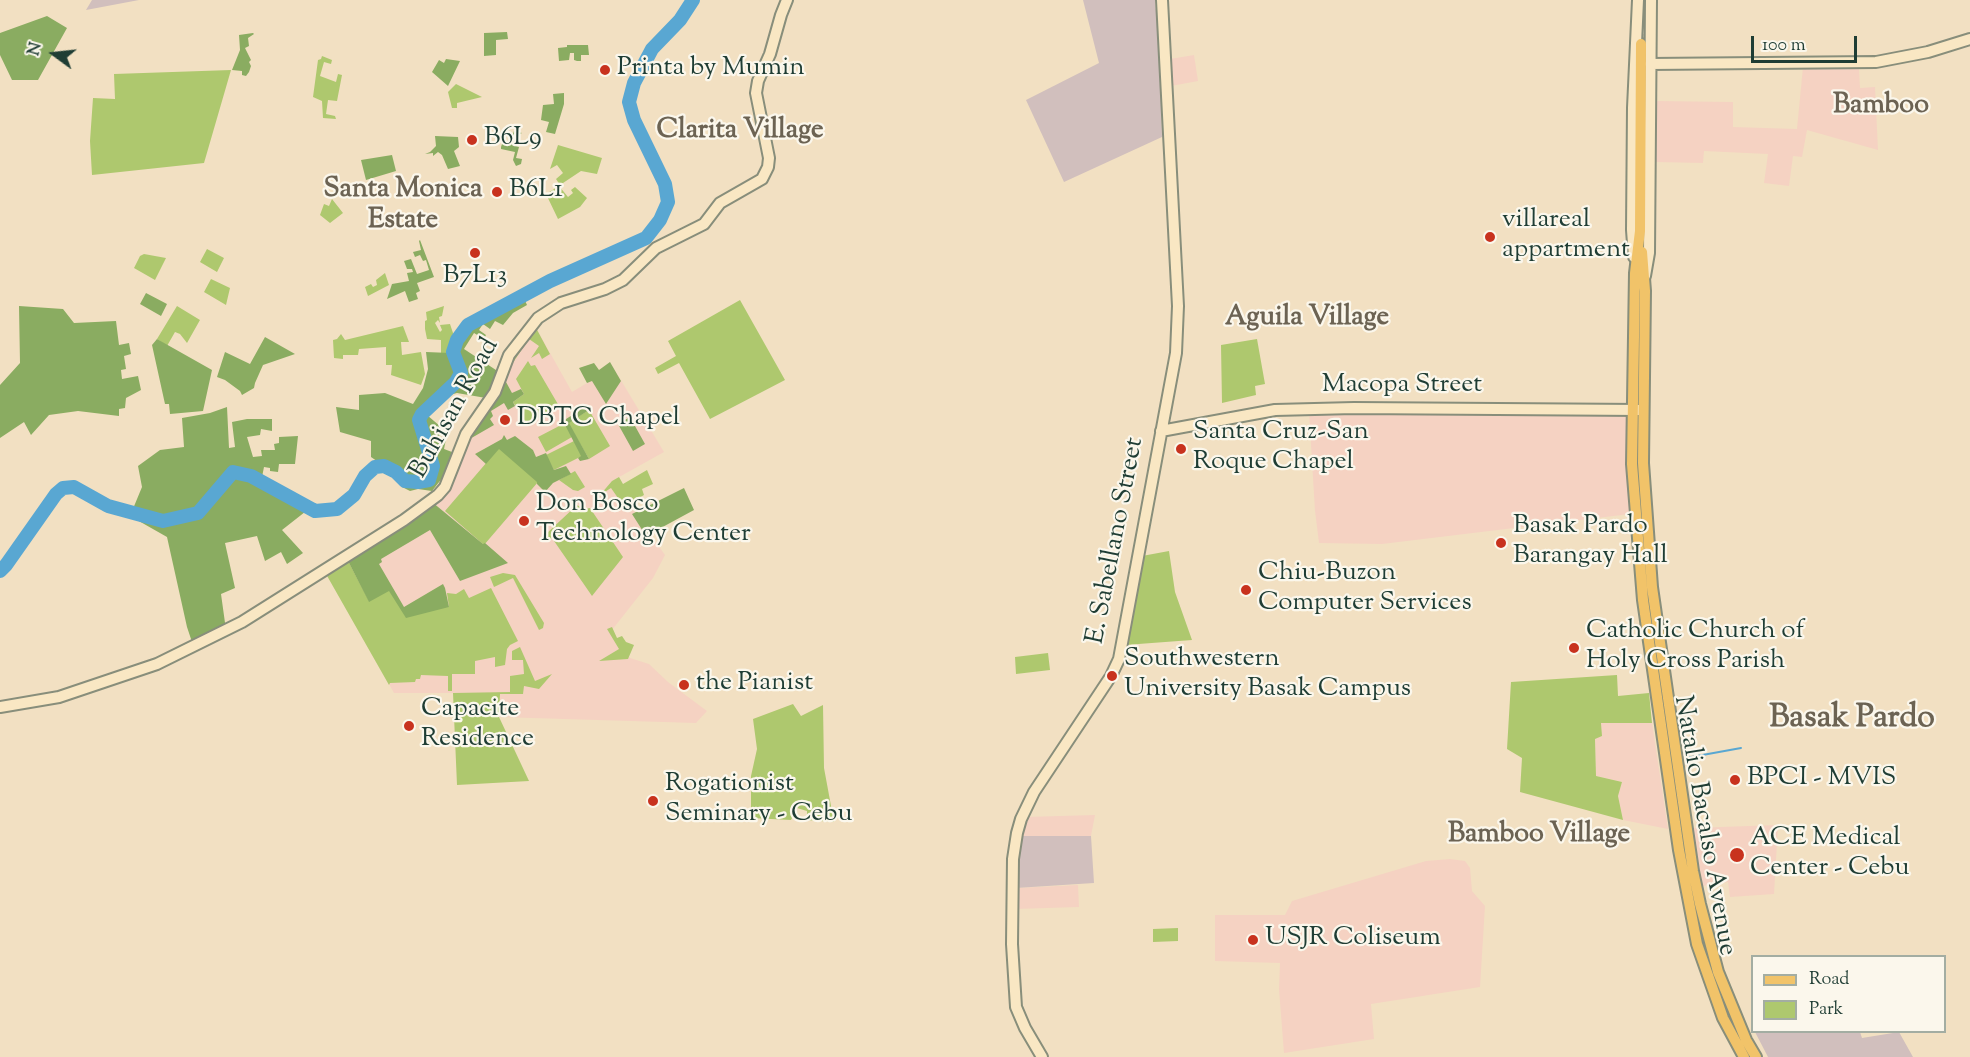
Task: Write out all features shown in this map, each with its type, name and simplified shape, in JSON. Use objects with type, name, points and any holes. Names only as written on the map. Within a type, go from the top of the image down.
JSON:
[{"type":"main road","name":"Natalio Bacalso Avenue","points":[[1641,44],[1638,410],[1655,639],[1680,857],[1697,944],[1724,1018],[1744,1057]]},
{"type":"main road","name":"Natalio Bacalso Avenue","points":[[1655,639],[1693,871],[1709,944],[1734,1011],[1756,1057]]},
{"type":"street","name":"Buhisan Road","points":[[0,706],[59,697],[157,664],[242,622],[364,543],[404,520],[438,495],[445,487],[466,434],[495,392],[509,355],[538,318],[561,303],[605,289],[623,280],[656,248],[704,224],[720,203],[762,179],[768,167],[769,158],[756,93],[788,0]]},
{"type":"street","name":"E. Sabellano Street","points":[[1042,1057],[1024,1028],[1016,1006],[1011,944],[1012,885],[1017,833],[1034,792],[1111,676],[1119,659],[1176,353],[1178,306],[1162,0]]},
{"type":"street","name":"Natalio Bacalso Avenue","points":[[1638,0],[1633,108],[1632,230],[1640,274]]},
{"type":"street","name":"Natalio Bacalso Avenue","points":[[1640,274],[1649,253],[1651,0]]},
{"type":"street","points":[[1650,64],[1876,62],[1928,52],[1970,39]]},
{"type":"street","name":"Macopa Street","points":[[1161,431],[1275,410],[1354,408],[1638,410]]},
{"type":"shaded area","points":[[92,0],[139,0],[86,10]]},
{"type":"shaded area","points":[[1083,0],[1155,0],[1160,49],[1162,137],[1064,182],[1026,100],[1099,63]]},
{"type":"shaded area","points":[[1194,55],[1198,81],[1171,86],[1170,59]]},
{"type":"shaded area","points":[[1803,67],[1859,69],[1860,88],[1875,87],[1878,150],[1807,130],[1802,157],[1793,156],[1789,186],[1764,183],[1768,154],[1704,151],[1703,163],[1655,162],[1655,101],[1733,102],[1733,127],[1797,129]]},
{"type":"shaded area","name":"Don Bosco Technology Center","points":[[535,326],[572,392],[592,380],[610,362],[664,452],[612,481],[665,555],[653,578],[612,630],[630,658],[649,664],[668,682],[707,711],[696,723],[499,717],[500,693],[394,693],[358,628],[347,559],[448,489],[462,448],[519,348]]},
{"type":"shaded area","points":[[1309,411],[1626,414],[1630,514],[1382,544],[1319,543]]},
{"type":"shaded area","points":[[1601,723],[1652,723],[1668,829],[1623,820],[1618,796],[1622,782],[1596,776],[1595,738],[1602,736]]},
{"type":"shaded area","points":[[1095,815],[1091,836],[1020,836],[1025,817]]},
{"type":"shaded area","name":"ACE Medical Center - Cebu","points":[[1778,825],[1774,894],[1730,897],[1728,882],[1703,886],[1692,828]]},
{"type":"shaded area","points":[[1020,836],[1091,836],[1094,883],[1016,888]]},
{"type":"shaded area","points":[[1450,859],[1465,861],[1470,868],[1472,891],[1485,906],[1480,987],[1371,1004],[1374,1039],[1284,1053],[1279,989],[1280,963],[1215,961],[1215,915],[1285,915],[1292,901],[1426,861]]},
{"type":"shaded area","points":[[1078,885],[1079,907],[1015,909],[1016,888]]},
{"type":"shaded area","points":[[1756,1033],[1860,1033],[1862,1038],[1900,1033],[1913,1057],[1768,1057]]},
{"type":"green space","points":[[47,16],[67,28],[38,80],[12,80],[0,55],[0,33]]},
{"type":"green space","points":[[507,32],[508,39],[496,40],[496,55],[484,56],[484,33]]},
{"type":"green space","points":[[253,33],[248,38],[249,46],[245,48],[251,60],[246,76],[242,75],[242,71],[232,70],[240,50],[239,35]]},
{"type":"green space","points":[[567,45],[588,45],[589,55],[581,55],[581,61],[577,61],[574,60],[574,53],[570,53],[569,60],[559,61],[558,48],[567,47]]},
{"type":"green space","points":[[322,56],[332,60],[331,64],[324,62],[320,76],[336,82],[338,74],[342,75],[337,101],[328,100],[326,114],[335,116],[336,119],[323,118],[322,101],[313,97],[318,60]]},
{"type":"green space","points":[[446,59],[460,61],[448,86],[432,72],[439,60],[444,63]]},
{"type":"green space","points":[[231,70],[204,163],[92,175],[90,141],[93,98],[115,99],[114,74]]},
{"type":"green space","points":[[456,84],[482,97],[457,103],[457,108],[452,108],[448,92]]},
{"type":"green space","points":[[564,93],[564,104],[555,134],[546,132],[549,122],[541,120],[543,105],[554,104],[553,94]]},
{"type":"green space","points":[[514,131],[522,133],[516,146],[519,147],[516,158],[522,159],[521,164],[516,166],[513,160],[515,152],[501,149],[503,141],[510,143]]},
{"type":"green space","points":[[435,136],[458,137],[459,147],[454,151],[460,166],[448,169],[442,155],[438,152],[433,156],[433,153],[425,154],[436,146]]},
{"type":"green space","points":[[558,145],[602,158],[597,174],[581,171],[560,185],[556,179],[563,173],[557,165],[550,169]]},
{"type":"green space","points":[[392,155],[396,171],[366,180],[361,160]]},
{"type":"green space","points":[[559,186],[568,197],[573,193],[571,190],[575,187],[587,198],[580,207],[558,219],[546,194]]},
{"type":"green space","points":[[332,199],[343,213],[330,223],[320,215],[324,204],[329,206]]},
{"type":"green space","points":[[420,240],[434,277],[417,283],[420,291],[416,293],[418,299],[409,302],[405,291],[387,299],[392,284],[409,281],[407,273],[413,272],[412,269],[407,269],[404,261],[411,259],[417,274],[429,270],[426,260],[423,261],[420,255],[415,257],[413,252],[421,250]]},
{"type":"green space","points":[[207,249],[224,258],[217,272],[200,262]]},
{"type":"green space","points":[[144,254],[166,258],[155,280],[134,268],[140,256]]},
{"type":"green space","points":[[385,273],[389,285],[368,296],[365,287],[371,284],[373,287],[377,285],[376,280]]},
{"type":"green space","points":[[211,279],[230,288],[226,305],[204,292]]},
{"type":"green space","points":[[146,293],[167,304],[161,316],[140,304]]},
{"type":"green space","points":[[522,294],[527,305],[513,313],[503,325],[495,321],[490,329],[483,324],[479,330],[486,335],[484,339],[474,333],[464,349],[499,372],[486,398],[457,393],[446,396],[427,415],[441,427],[439,437],[446,439],[444,449],[452,452],[443,477],[432,491],[418,489],[410,491],[402,487],[384,466],[371,457],[371,441],[340,432],[336,407],[359,410],[359,395],[385,393],[413,404],[423,388],[428,369],[426,352],[450,353],[455,339],[468,325]]},
{"type":"green space","points":[[740,300],[785,380],[710,419],[679,363],[658,374],[655,368],[676,356],[668,341]]},
{"type":"green space","points":[[19,306],[63,309],[74,323],[116,321],[119,345],[129,343],[131,354],[124,356],[126,369],[121,370],[122,379],[138,376],[141,390],[126,398],[125,408],[119,409],[119,416],[78,411],[49,415],[31,435],[24,422],[0,438],[0,385],[20,363]]},
{"type":"green space","points":[[177,306],[200,320],[187,343],[180,334],[175,332],[167,346],[157,339]]},
{"type":"green space","points":[[444,306],[442,316],[439,317],[440,323],[438,320],[435,323],[440,332],[442,330],[440,325],[450,324],[455,339],[450,353],[441,353],[441,340],[427,339],[425,329],[426,312]]},
{"type":"green space","points":[[403,326],[409,342],[401,342],[402,355],[421,352],[425,374],[421,385],[391,375],[392,365],[386,365],[386,347],[359,349],[358,355],[343,355],[343,359],[334,358],[333,340],[341,334],[345,340]]},
{"type":"green space","points":[[535,326],[550,354],[542,359],[539,353],[531,358],[539,346],[529,339],[510,367],[519,348]]},
{"type":"green space","points":[[265,337],[295,354],[263,365],[254,388],[242,395],[225,380],[217,377],[225,352],[250,364]]},
{"type":"green space","points":[[157,339],[212,370],[203,411],[170,414],[169,404],[165,404],[152,345]]},
{"type":"green space","points":[[1257,339],[1265,384],[1255,386],[1256,395],[1222,403],[1221,345]]},
{"type":"green space","points":[[528,361],[531,366],[535,365],[559,406],[527,424],[513,402],[524,394],[516,379]]},
{"type":"green space","points":[[610,362],[621,381],[606,404],[592,381],[587,383],[579,368],[594,363],[599,370]]},
{"type":"green space","points":[[506,382],[512,393],[521,389],[524,394],[513,402],[515,406],[508,410],[504,403],[491,411],[493,416],[490,419],[494,425],[468,440]]},
{"type":"green space","points":[[586,406],[589,410],[569,423],[589,459],[580,461],[578,458],[581,456],[563,421]]},
{"type":"green space","points":[[227,407],[229,448],[235,447],[232,422],[247,419],[272,419],[272,431],[261,429],[260,435],[247,437],[253,457],[262,456],[261,450],[275,450],[274,444],[279,443],[279,437],[298,436],[295,464],[279,464],[278,472],[264,467],[262,477],[266,479],[260,481],[310,508],[282,530],[303,553],[287,564],[281,552],[265,561],[257,536],[225,543],[235,588],[221,594],[226,630],[193,645],[167,537],[130,516],[142,487],[138,466],[160,450],[184,447],[182,418]]},
{"type":"green space","points":[[589,410],[610,446],[589,459],[568,423]]},
{"type":"green space","points":[[630,417],[645,444],[633,451],[618,424]]},
{"type":"green space","points":[[565,423],[572,437],[546,452],[538,437]]},
{"type":"green space","points":[[504,435],[507,440],[515,436],[533,450],[536,457],[546,453],[554,470],[566,466],[571,474],[553,483],[545,492],[537,482],[499,449],[486,464],[475,454],[502,439]]},
{"type":"green space","points":[[574,441],[582,456],[554,470],[546,455]]},
{"type":"green space","points":[[499,448],[538,482],[484,545],[445,511]]},
{"type":"green space","points":[[647,470],[653,484],[642,489],[644,495],[626,505],[625,508],[611,488],[600,495],[612,481],[619,477],[623,484]]},
{"type":"green space","points":[[575,471],[585,487],[578,491],[559,480]]},
{"type":"green space","points":[[684,488],[694,510],[646,536],[632,514]]},
{"type":"green space","points":[[432,502],[508,563],[460,581],[430,530],[381,559],[382,562],[379,564],[404,607],[443,584],[445,588],[449,607],[406,618],[389,591],[369,602],[347,559]]},
{"type":"green space","points":[[577,505],[584,509],[590,508],[623,557],[592,596],[552,538],[550,539],[546,534]]},
{"type":"green space","points":[[1169,551],[1175,592],[1192,640],[1125,645],[1142,556]]},
{"type":"green space","points":[[347,559],[369,601],[389,590],[402,608],[449,607],[447,593],[456,594],[464,589],[469,598],[491,588],[518,641],[507,649],[505,665],[495,667],[495,657],[475,661],[475,674],[452,674],[452,691],[448,691],[448,676],[421,675],[420,679],[416,679],[415,682],[390,683],[389,685],[326,574]]},
{"type":"green space","points":[[503,573],[515,575],[544,623],[543,628],[539,630],[513,578],[494,587],[490,577]]},
{"type":"green space","points":[[612,627],[617,638],[622,636],[626,642],[634,645],[628,659],[599,661],[619,649],[607,629]]},
{"type":"green space","points":[[520,647],[535,681],[552,674],[539,689],[524,686],[523,694],[500,694],[499,717],[529,781],[457,785],[453,693],[510,692],[510,676],[524,674],[523,660],[512,660],[512,651]]},
{"type":"green space","points":[[1048,653],[1050,670],[1016,674],[1015,657]]},
{"type":"green space","points":[[1617,675],[1618,696],[1649,693],[1652,723],[1601,723],[1602,736],[1595,739],[1596,776],[1622,782],[1618,796],[1623,820],[1520,792],[1522,758],[1507,749],[1511,682]]},
{"type":"green space","points":[[793,704],[801,716],[823,705],[824,768],[834,822],[807,820],[807,811],[797,808],[791,820],[751,818],[751,776],[757,749],[753,719]]},
{"type":"green space","points":[[1178,928],[1178,941],[1153,942],[1153,929]]},
{"type":"waterway","points":[[0,571],[56,494],[63,488],[74,487],[108,506],[163,521],[198,513],[233,472],[251,476],[315,511],[337,509],[354,495],[365,476],[375,467],[384,466],[396,472],[405,481],[429,480],[433,466],[419,420],[422,414],[456,382],[461,373],[453,352],[457,340],[468,325],[550,281],[646,238],[660,220],[668,202],[665,184],[634,120],[629,102],[634,83],[652,49],[680,20],[693,0]]},
{"type":"waterway","points":[[1686,758],[1741,748]]},
{"type":"tunnel","points":[[1641,44],[1645,0]]},
{"type":"place","name":"Printa by Mumin","points":[[605,70]]},
{"type":"place","name":"B6L9","points":[[472,140]]},
{"type":"place","name":"B6L1","points":[[497,192]]},
{"type":"place","name":"villareal appartment","points":[[1490,237]]},
{"type":"place","name":"B7L13","points":[[475,253]]},
{"type":"place","name":"DBTC Chapel","points":[[505,420]]},
{"type":"place","name":"Santa Cruz-San Roque Chapel","points":[[1181,449]]},
{"type":"place","name":"Don Bosco Technology Center","points":[[524,521]]},
{"type":"place","name":"Basak Pardo Barangay Hall","points":[[1501,543]]},
{"type":"place","name":"Chiu-Buzon Computer Services","points":[[1246,590]]},
{"type":"place","name":"Catholic Church of Holy Cross Parish","points":[[1574,648]]},
{"type":"place","name":"Southwestern University Basak Campus","points":[[1112,676]]},
{"type":"place","name":"the Pianist","points":[[684,685]]},
{"type":"place","name":"Capacite Residence","points":[[409,726]]},
{"type":"place","name":"BPCI - MVIS","points":[[1735,780]]},
{"type":"place","name":"Rogationist Seminary - Cebu","points":[[653,801]]},
{"type":"place","name":"ACE Medical Center - Cebu","points":[[1737,855]]},
{"type":"place","name":"USJR Coliseum","points":[[1253,940]]},
{"type":"district","name":"Bamboo","points":[[1881,107]]},
{"type":"district","name":"Clarita Village","points":[[740,132]]},
{"type":"district","name":"Santa Monica Estate","points":[[403,206]]},
{"type":"district","name":"Aguila Village","points":[[1307,319]]},
{"type":"district","name":"Basak Pardo","points":[[1852,721]]},
{"type":"district","name":"Bamboo Village","points":[[1539,836]]}]
